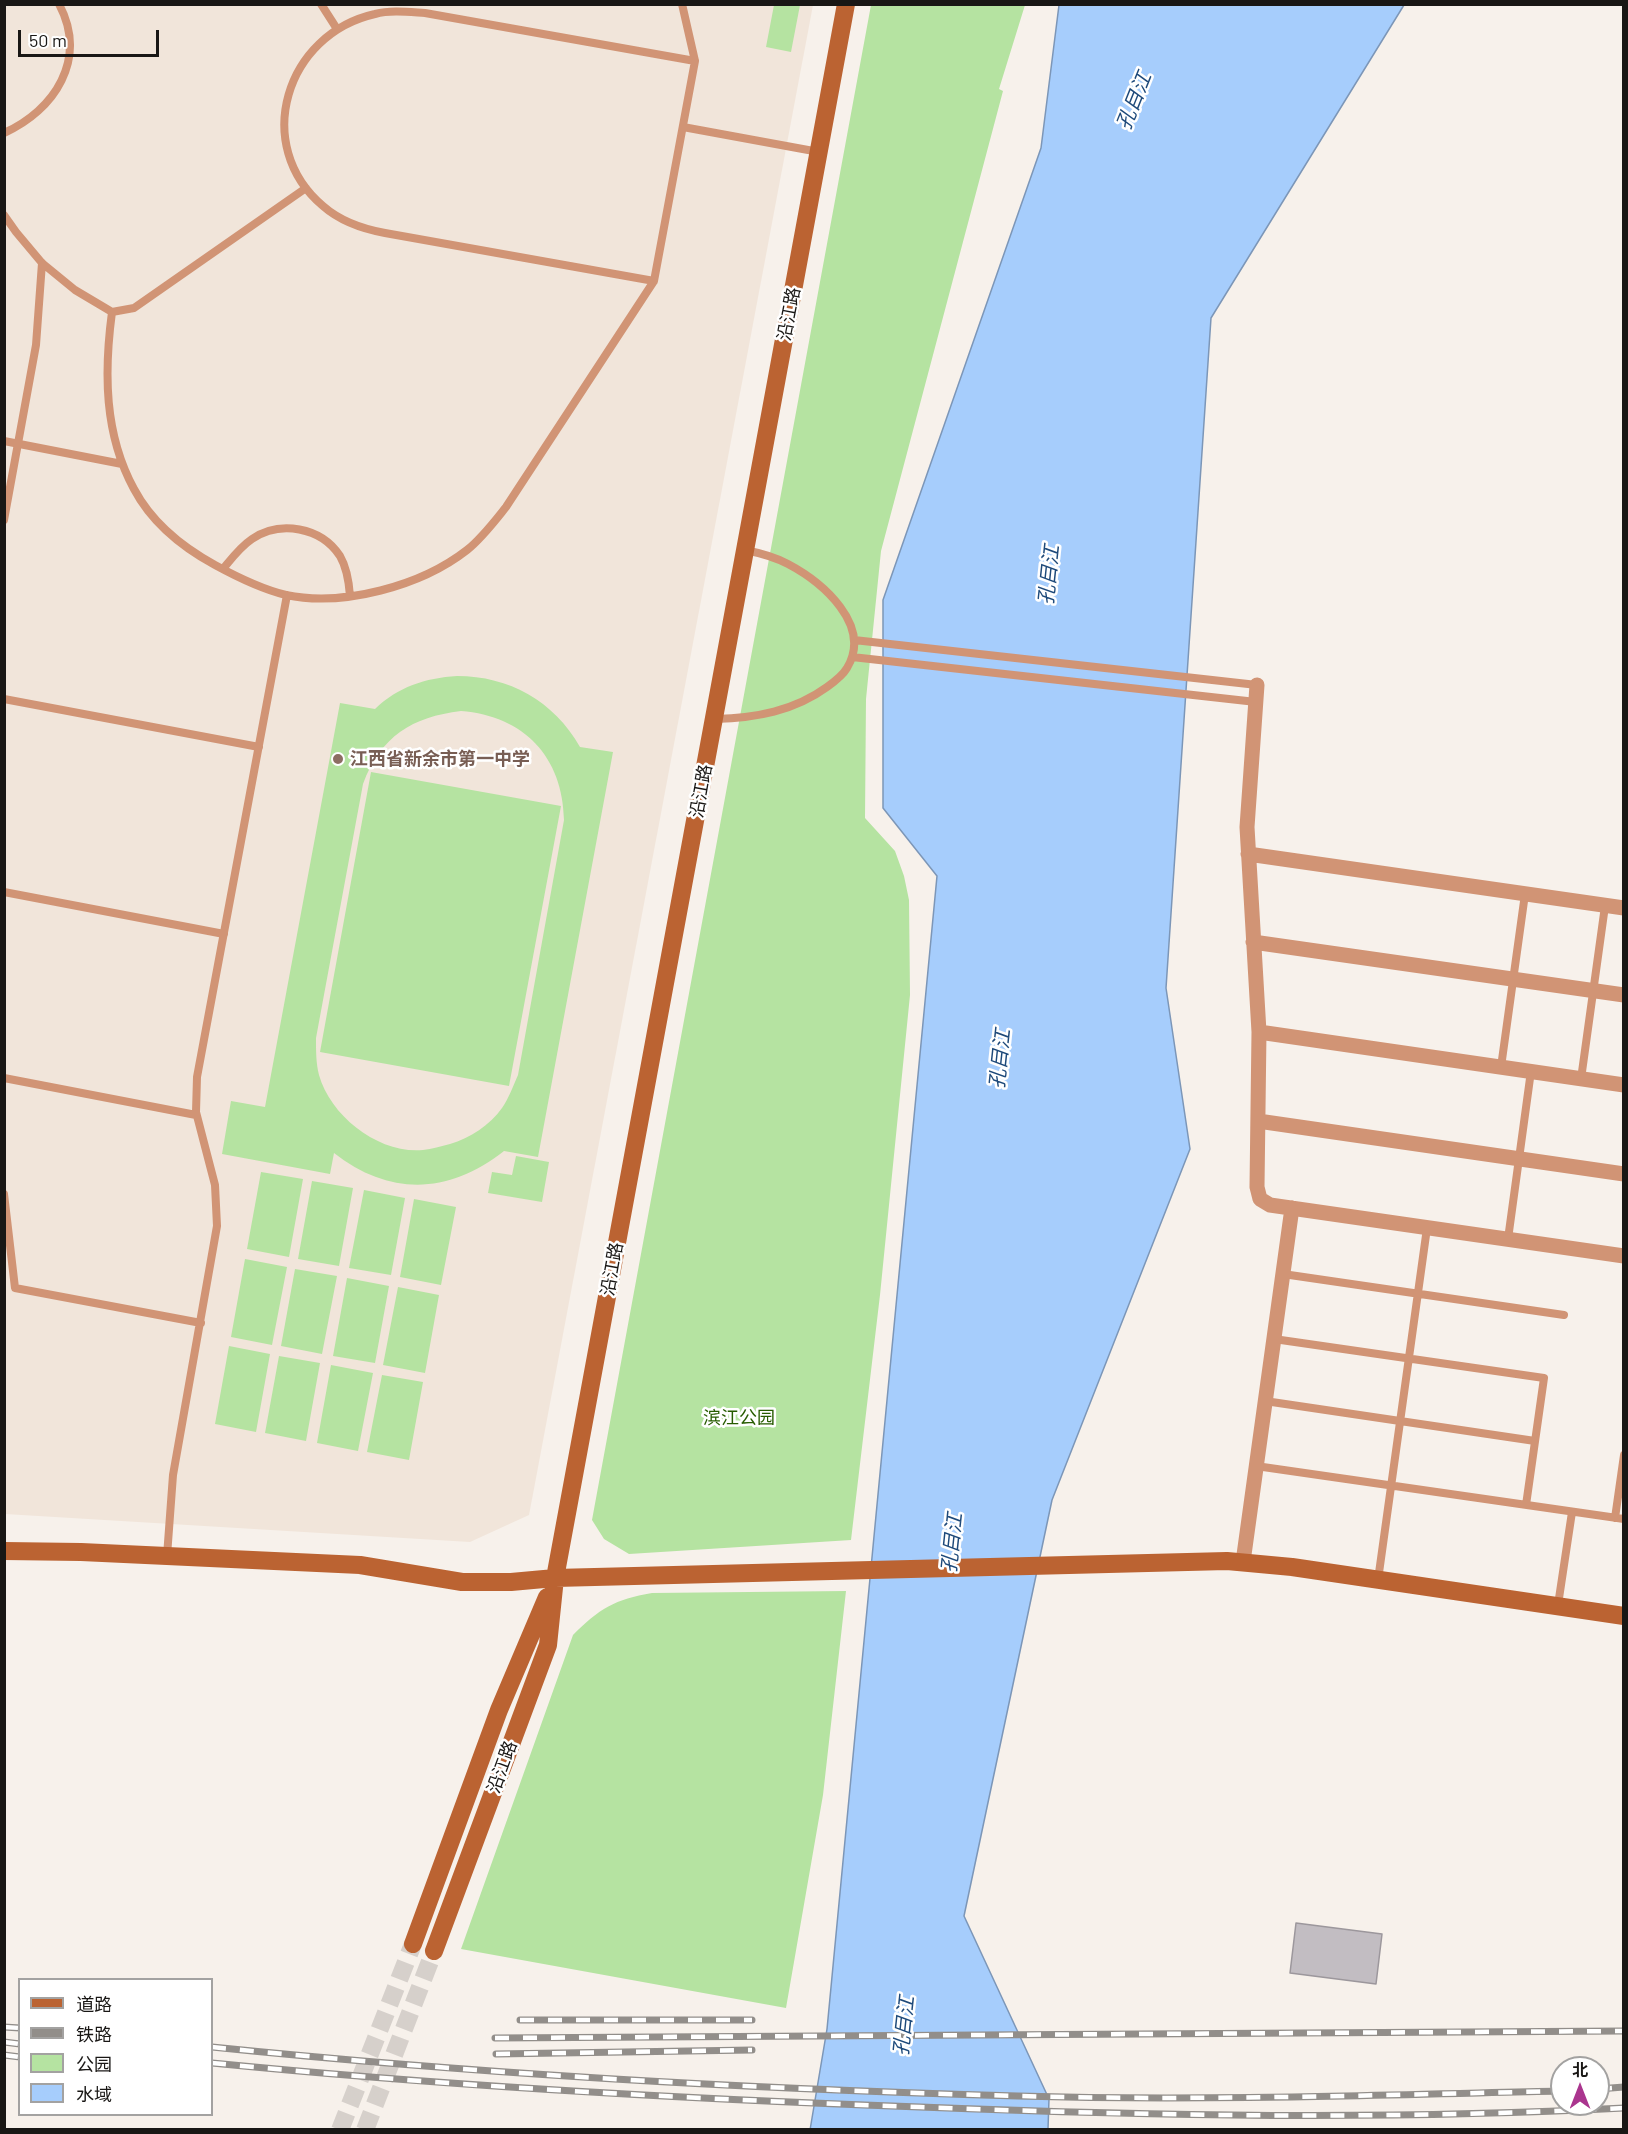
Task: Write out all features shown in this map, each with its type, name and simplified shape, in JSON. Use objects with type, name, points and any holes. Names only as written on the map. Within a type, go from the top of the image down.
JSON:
[{"type":"street","name":"沿江路","points":[[434,1952],[548,1645],[555,1578],[846,4]]},
{"type":"street","points":[[1257,685],[1248,800],[1248,854],[1259,1032],[1257,1187],[1260,1199],[1270,1205],[1623,1256]]},
{"type":"street","points":[[1248,854],[1623,908]]},
{"type":"street","points":[[1253,942],[1623,995]]},
{"type":"street","points":[[1259,1032],[1623,1085]]},
{"type":"street","points":[[1258,1121],[1623,1174]]},
{"type":"street","points":[[1243,1562],[1292,1208]]},
{"type":"street","points":[[4,1551],[360,1565],[462,1582],[814,1571],[1243,1562],[1292,1567],[1623,1616]]},
{"type":"street","name":"沿江路","points":[[413,1944],[499,1710],[555,1578]]},
{"type":"lane","points":[[4,133],[22,124],[48,102],[58,89],[65,74],[70,42],[69,26],[59,4]]},
{"type":"lane","points":[[321,4],[338,29]]},
{"type":"lane","points":[[111,312],[107,356],[108,401],[115,446],[134,489],[147,509],[181,544],[223,569],[265,589],[287,595],[319,598],[350,596],[381,590],[411,581],[441,567],[467,550],[489,529],[506,507],[654,281],[695,61],[682,4]]},
{"type":"lane","points":[[654,281],[364,229],[343,219],[323,207],[294,170],[287,149],[286,105],[291,83],[301,64],[315,47],[352,21],[375,14],[400,11],[425,13],[695,61]]},
{"type":"lane","points":[[683,126],[819,152]]},
{"type":"lane","points":[[4,215],[42,262],[75,290],[111,312],[134,308],[306,188]]},
{"type":"lane","points":[[4,520],[36,345],[42,262]]},
{"type":"lane","points":[[4,441],[122,464]]},
{"type":"lane","points":[[223,569],[237,551],[254,537],[275,529],[299,529],[317,536],[333,547],[345,567],[350,596]]},
{"type":"lane","points":[[714,719],[758,716],[797,705],[833,683],[847,669],[852,657],[853,632],[846,615],[821,586],[787,563],[768,555],[745,550]]},
{"type":"lane","points":[[167,1556],[173,1475],[216,1240],[218,1213],[214,1185],[196,1115],[197,1077],[287,595]]},
{"type":"lane","points":[[854,640],[1257,685]]},
{"type":"lane","points":[[852,657],[1256,702]]},
{"type":"lane","points":[[4,699],[259,747]]},
{"type":"lane","points":[[4,892],[224,934]]},
{"type":"lane","points":[[1501,1067],[1525,894]]},
{"type":"lane","points":[[1581,1078],[1605,906]]},
{"type":"lane","points":[[1508,1239],[1531,1071]]},
{"type":"lane","points":[[4,1078],[196,1115]]},
{"type":"lane","points":[[4,1194],[15,1288],[201,1323]]},
{"type":"lane","points":[[1378,1580],[1427,1228]]},
{"type":"lane","points":[[1283,1274],[1564,1315]]},
{"type":"lane","points":[[1274,1339],[1544,1378],[1526,1505]]},
{"type":"lane","points":[[1265,1401],[1535,1441]]},
{"type":"lane","points":[[1256,1466],[1619,1519],[1623,1455]]},
{"type":"lane","points":[[1558,1606],[1572,1512]]},
{"type":"shaded area","name":"江西省新余市第一中学","points":[[4,5],[813,5],[529,1515],[470,1542],[5,1514]]},
{"type":"green space","points":[[774,5],[800,5],[791,52],[766,47]]},
{"type":"green space","name":"滨江公园","points":[[871,5],[1025,5],[999,89],[1003,91],[881,551],[866,699],[865,818],[895,851],[904,876],[909,900],[910,995],[880,1295],[851,1540],[629,1554],[604,1539],[592,1520]]},
{"type":"green space","points":[[445,677],[476,677],[512,686],[543,704],[557,716],[580,747],[613,752],[538,1157],[504,1151],[463,1176],[420,1185],[398,1183],[377,1177],[355,1167],[334,1153],[330,1174],[222,1154],[231,1101],[265,1107],[340,703],[375,709],[403,689]],"holes":[[[461,711],[504,721],[521,731],[548,759],[562,797],[564,820],[518,1075],[509,1096],[492,1120],[465,1138],[430,1149],[406,1150],[390,1146],[359,1130],[334,1105],[319,1075],[316,1038],[363,784],[370,767],[389,741],[413,724],[428,718]]]},
{"type":"green space","points":[[371,772],[561,806],[509,1086],[320,1052]]},
{"type":"green space","points":[[516,1156],[549,1162],[542,1202],[488,1193],[492,1172],[512,1175]]},
{"type":"green space","points":[[261,1172],[303,1179],[289,1257],[247,1249]]},
{"type":"green space","points":[[312,1181],[353,1188],[339,1266],[298,1259]]},
{"type":"green space","points":[[364,1190],[405,1198],[391,1275],[349,1268]]},
{"type":"green space","points":[[414,1199],[456,1207],[441,1285],[400,1277]]},
{"type":"green space","points":[[245,1259],[287,1267],[272,1345],[231,1337]]},
{"type":"green space","points":[[295,1269],[337,1276],[322,1354],[281,1346]]},
{"type":"green space","points":[[347,1278],[389,1286],[375,1363],[333,1356]]},
{"type":"green space","points":[[398,1287],[439,1295],[425,1373],[383,1365]]},
{"type":"green space","points":[[229,1346],[270,1354],[256,1432],[215,1424]]},
{"type":"green space","points":[[279,1356],[320,1363],[306,1441],[265,1433]]},
{"type":"green space","points":[[331,1365],[373,1373],[358,1451],[317,1443]]},
{"type":"green space","points":[[382,1375],[423,1382],[409,1460],[367,1452]]},
{"type":"green space","points":[[846,1591],[823,1795],[786,2008],[461,1949],[573,1635],[582,1626],[608,1606],[628,1598],[652,1593]]},
{"type":"water","name":"孔目江","points":[[1059,5],[1404,5],[1211,318],[1166,988],[1190,1149],[1052,1500],[964,1916],[1049,2099],[1048,2129],[810,2130],[827,2029],[937,876],[883,808],[883,600],[1041,148]]},
{"type":"building","points":[[1296,1923],[1382,1934],[1376,1984],[1290,1973]]},
{"type":"tunnel","points":[[340,2130],[413,1944]]},
{"type":"tunnel","points":[[365,2130],[434,1951]]},
{"type":"railway","points":[[520,2020],[752,2020]]},
{"type":"railway","points":[[4,2027],[18,2028]]},
{"type":"railway","points":[[495,2038],[1624,2031]]},
{"type":"railway","points":[[4,2042],[18,2044]]},
{"type":"railway","points":[[213,2047],[513,2073],[715,2085],[917,2093],[1154,2098],[1550,2091]]},
{"type":"railway","points":[[496,2054],[752,2050]]},
{"type":"railway","points":[[4,2055],[18,2057]]},
{"type":"railway","points":[[213,2063],[566,2091],[1008,2110],[1360,2115],[1624,2108]]},
{"type":"railway","points":[[1610,2088],[1624,2087]]},
{"type":"place","name":"江西省新余市第一中学","points":[[338,759]]}]
